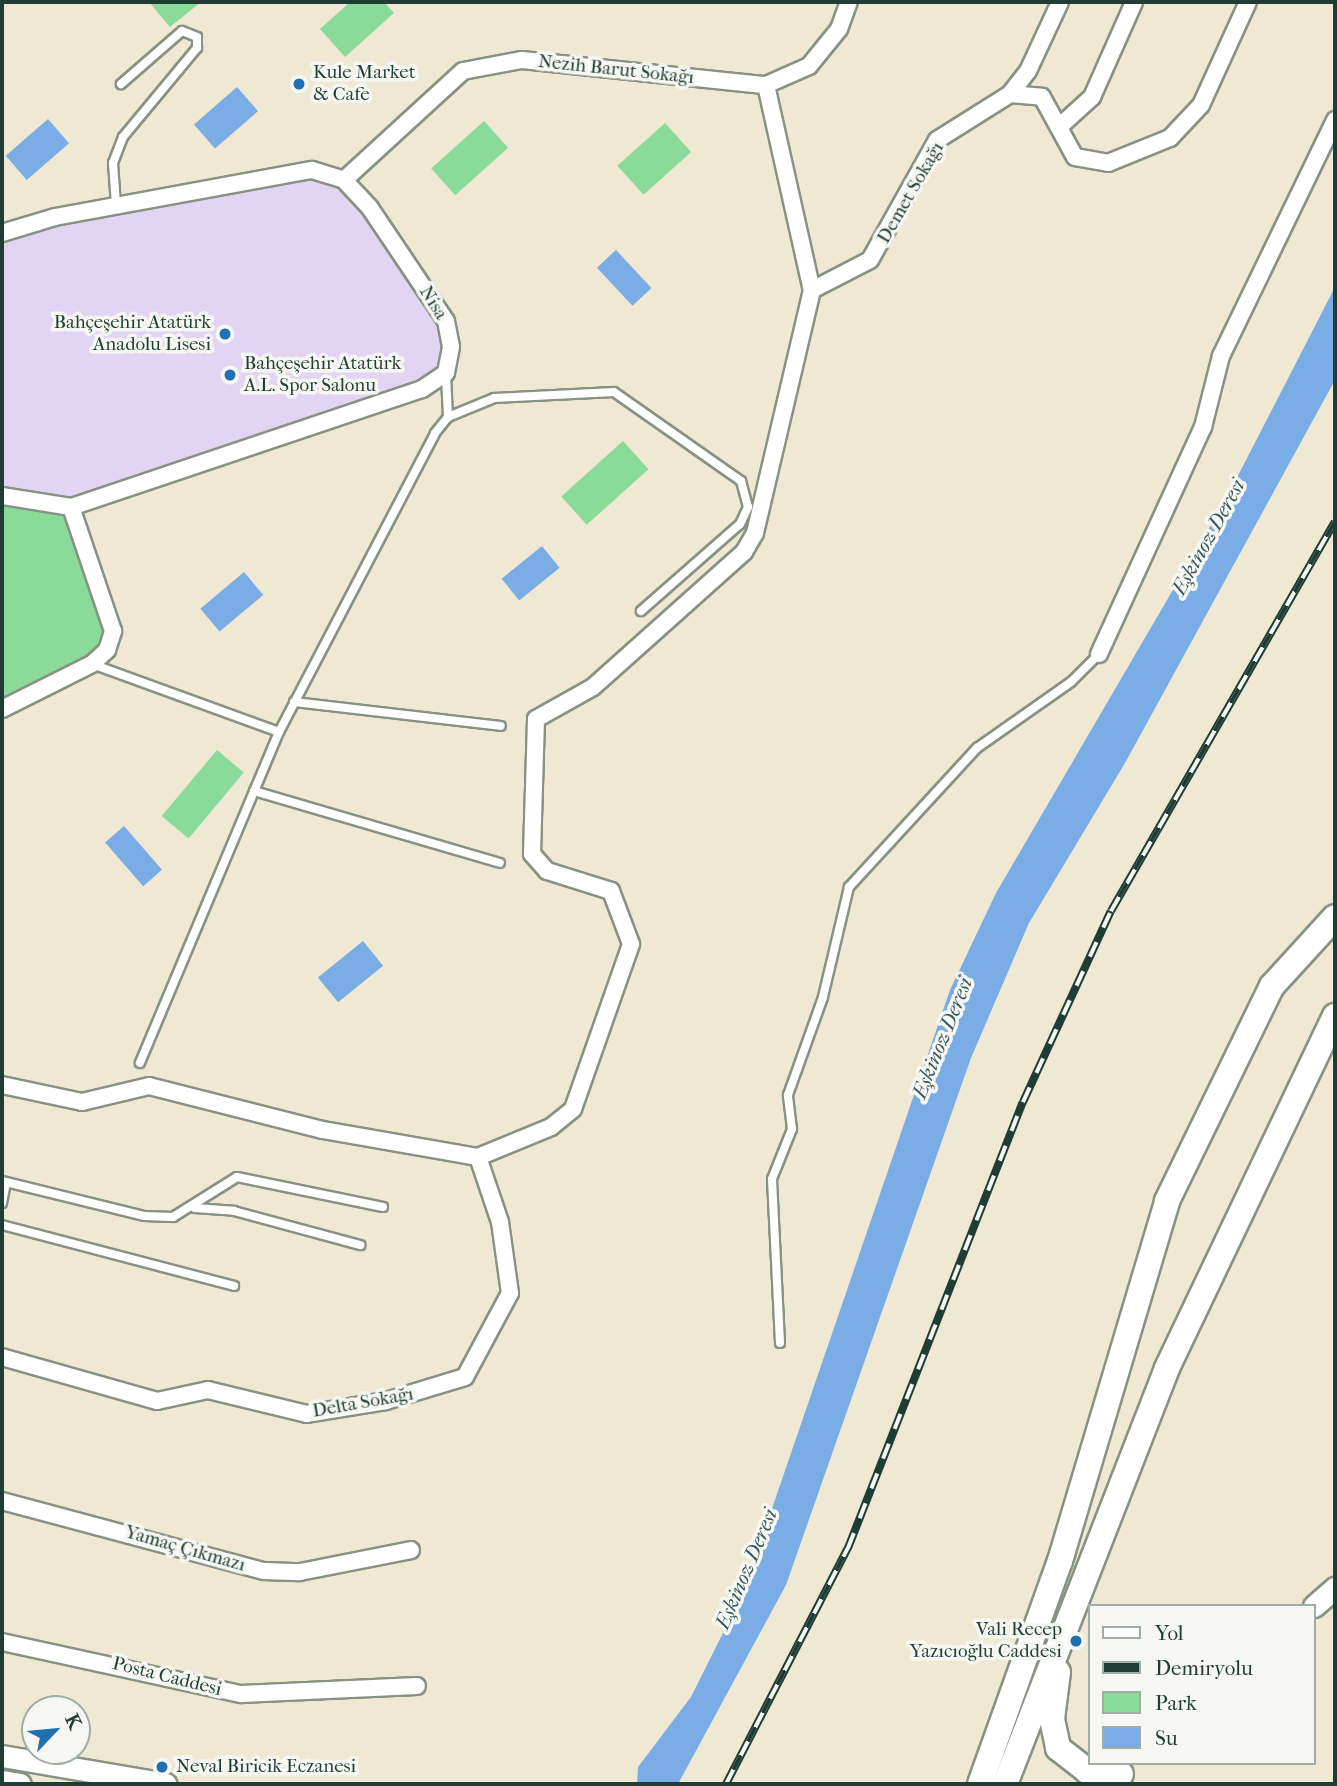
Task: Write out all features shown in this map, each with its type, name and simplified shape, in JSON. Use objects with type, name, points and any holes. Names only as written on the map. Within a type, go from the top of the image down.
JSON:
[{"type":"main road","points":[[980,1784],[1060,1561],[1167,1201],[1272,986],[1335,917]]},
{"type":"main road","points":[[1005,1784],[1167,1368],[1335,1016]]},
{"type":"main road","points":[[1316,1604],[1335,1588]]},
{"type":"main road","points":[[1064,1634],[1053,1697],[1058,1748],[1087,1771],[1125,1776]]},
{"type":"main road","points":[[2,1756],[166,1784]]},
{"type":"main road","points":[[2,1781],[20,1784]]},
{"type":"street","points":[[2,1085],[82,1102],[149,1086],[323,1130],[478,1157],[551,1127],[573,1109],[631,944],[611,891],[547,871],[533,854],[536,719],[593,687],[744,552],[755,533],[812,290],[766,85],[818,56],[839,29],[849,2]]},
{"type":"street","name":"Demet Sokağı","points":[[812,290],[870,260],[937,140],[1010,94],[1028,71],[1060,2]]},
{"type":"street","points":[[1059,127],[1092,97],[1134,2]]},
{"type":"street","points":[[1010,94],[1042,97],[1075,157],[1108,163],[1170,138],[1201,105],[1248,2]]},
{"type":"street","name":"Nezih Barut Sokağı","points":[[344,180],[429,97],[463,71],[491,62],[569,62],[766,85]]},
{"type":"street","points":[[1099,654],[1203,428],[1221,356],[1335,120]]},
{"type":"street","points":[[2,233],[116,205],[312,170],[344,180]]},
{"type":"street","name":"Nisa","points":[[344,180],[370,208],[446,321],[451,346],[446,373]]},
{"type":"street","points":[[2,496],[71,507],[422,389],[446,373]]},
{"type":"street","points":[[2,709],[92,664],[107,650],[113,631],[71,507]]},
{"type":"street","name":"Delta Sokağı","points":[[2,1357],[157,1401],[208,1390],[307,1415],[447,1385],[473,1365],[510,1293],[500,1222],[478,1157]]},
{"type":"street","name":"Yamaç Çıkmazı","points":[[2,1501],[264,1571],[300,1572],[411,1550]]},
{"type":"street","name":"Posta Caddesi","points":[[2,1643],[241,1694],[417,1686]]},
{"type":"lane","points":[[116,205],[113,163],[123,137],[197,48],[197,37],[190,29],[182,31],[121,84]]},
{"type":"lane","points":[[140,1063],[279,732],[448,417],[446,373]]},
{"type":"lane","points":[[448,417],[494,398],[614,392],[741,481],[748,507],[740,524],[642,611]]},
{"type":"lane","points":[[780,1343],[772,1180],[792,1129],[788,1095],[823,997],[849,887],[977,748],[1099,654]]},
{"type":"lane","points":[[92,664],[279,732]]},
{"type":"lane","points":[[294,702],[501,726]]},
{"type":"lane","points":[[254,791],[500,863]]},
{"type":"lane","points":[[2,1203],[4,1182],[144,1216],[173,1217],[195,1208],[246,1177],[383,1207]]},
{"type":"lane","points":[[195,1208],[234,1211],[360,1245]]},
{"type":"lane","points":[[2,1225],[234,1286]]},
{"type":"shaded area","name":"Bahçeşehir Atatürk Anadolu Lisesi","points":[[278,176],[344,180],[446,321],[446,373],[71,507],[2,496],[2,233]]},
{"type":"green space","points":[[149,2],[201,2],[170,27]]},
{"type":"green space","points":[[350,2],[384,2],[394,13],[345,57],[320,29]]},
{"type":"green space","points":[[484,121],[508,148],[455,195],[431,169]]},
{"type":"green space","points":[[665,123],[691,152],[644,195],[617,166]]},
{"type":"green space","points":[[623,441],[648,469],[587,525],[561,497]]},
{"type":"green space","points":[[2,496],[71,507],[113,631],[107,650],[2,709]]},
{"type":"green space","points":[[217,750],[244,772],[189,838],[162,816]]},
{"type":"water","points":[[237,87],[258,111],[215,149],[194,124]]},
{"type":"water","points":[[48,119],[69,143],[27,180],[6,156]]},
{"type":"water","points":[[616,250],[651,288],[632,306],[597,268]]},
{"type":"water","name":"Eşkinoz Deresi","points":[[1335,287],[1335,380],[1125,763],[1029,923],[971,1058],[786,1585],[678,1784],[637,1784],[638,1767],[691,1697],[743,1593],[950,990],[996,893],[1226,499]]},
{"type":"water","points":[[542,546],[560,568],[519,600],[502,579]]},
{"type":"water","points":[[244,572],[263,595],[220,632],[200,609]]},
{"type":"water","points":[[124,826],[162,870],[143,886],[105,842]]},
{"type":"water","points":[[363,941],[383,966],[338,1002],[318,978]]},
{"type":"railway","points":[[726,1784],[848,1548],[1023,1102],[1111,911],[1335,522]]},
{"type":"place","name":"Kule Market & Cafe","points":[[299,84]]},
{"type":"place","name":"Bahçeşehir Atatürk Anadolu Lisesi","points":[[225,334]]},
{"type":"place","name":"Bahçeşehir Atatürk A.L. Spor Salonu","points":[[230,375]]},
{"type":"place","name":"Vali Recep Yazıcıoğlu Caddesi","points":[[1076,1641]]},
{"type":"place","name":"Neval Biricik Eczanesi","points":[[162,1767]]}]
